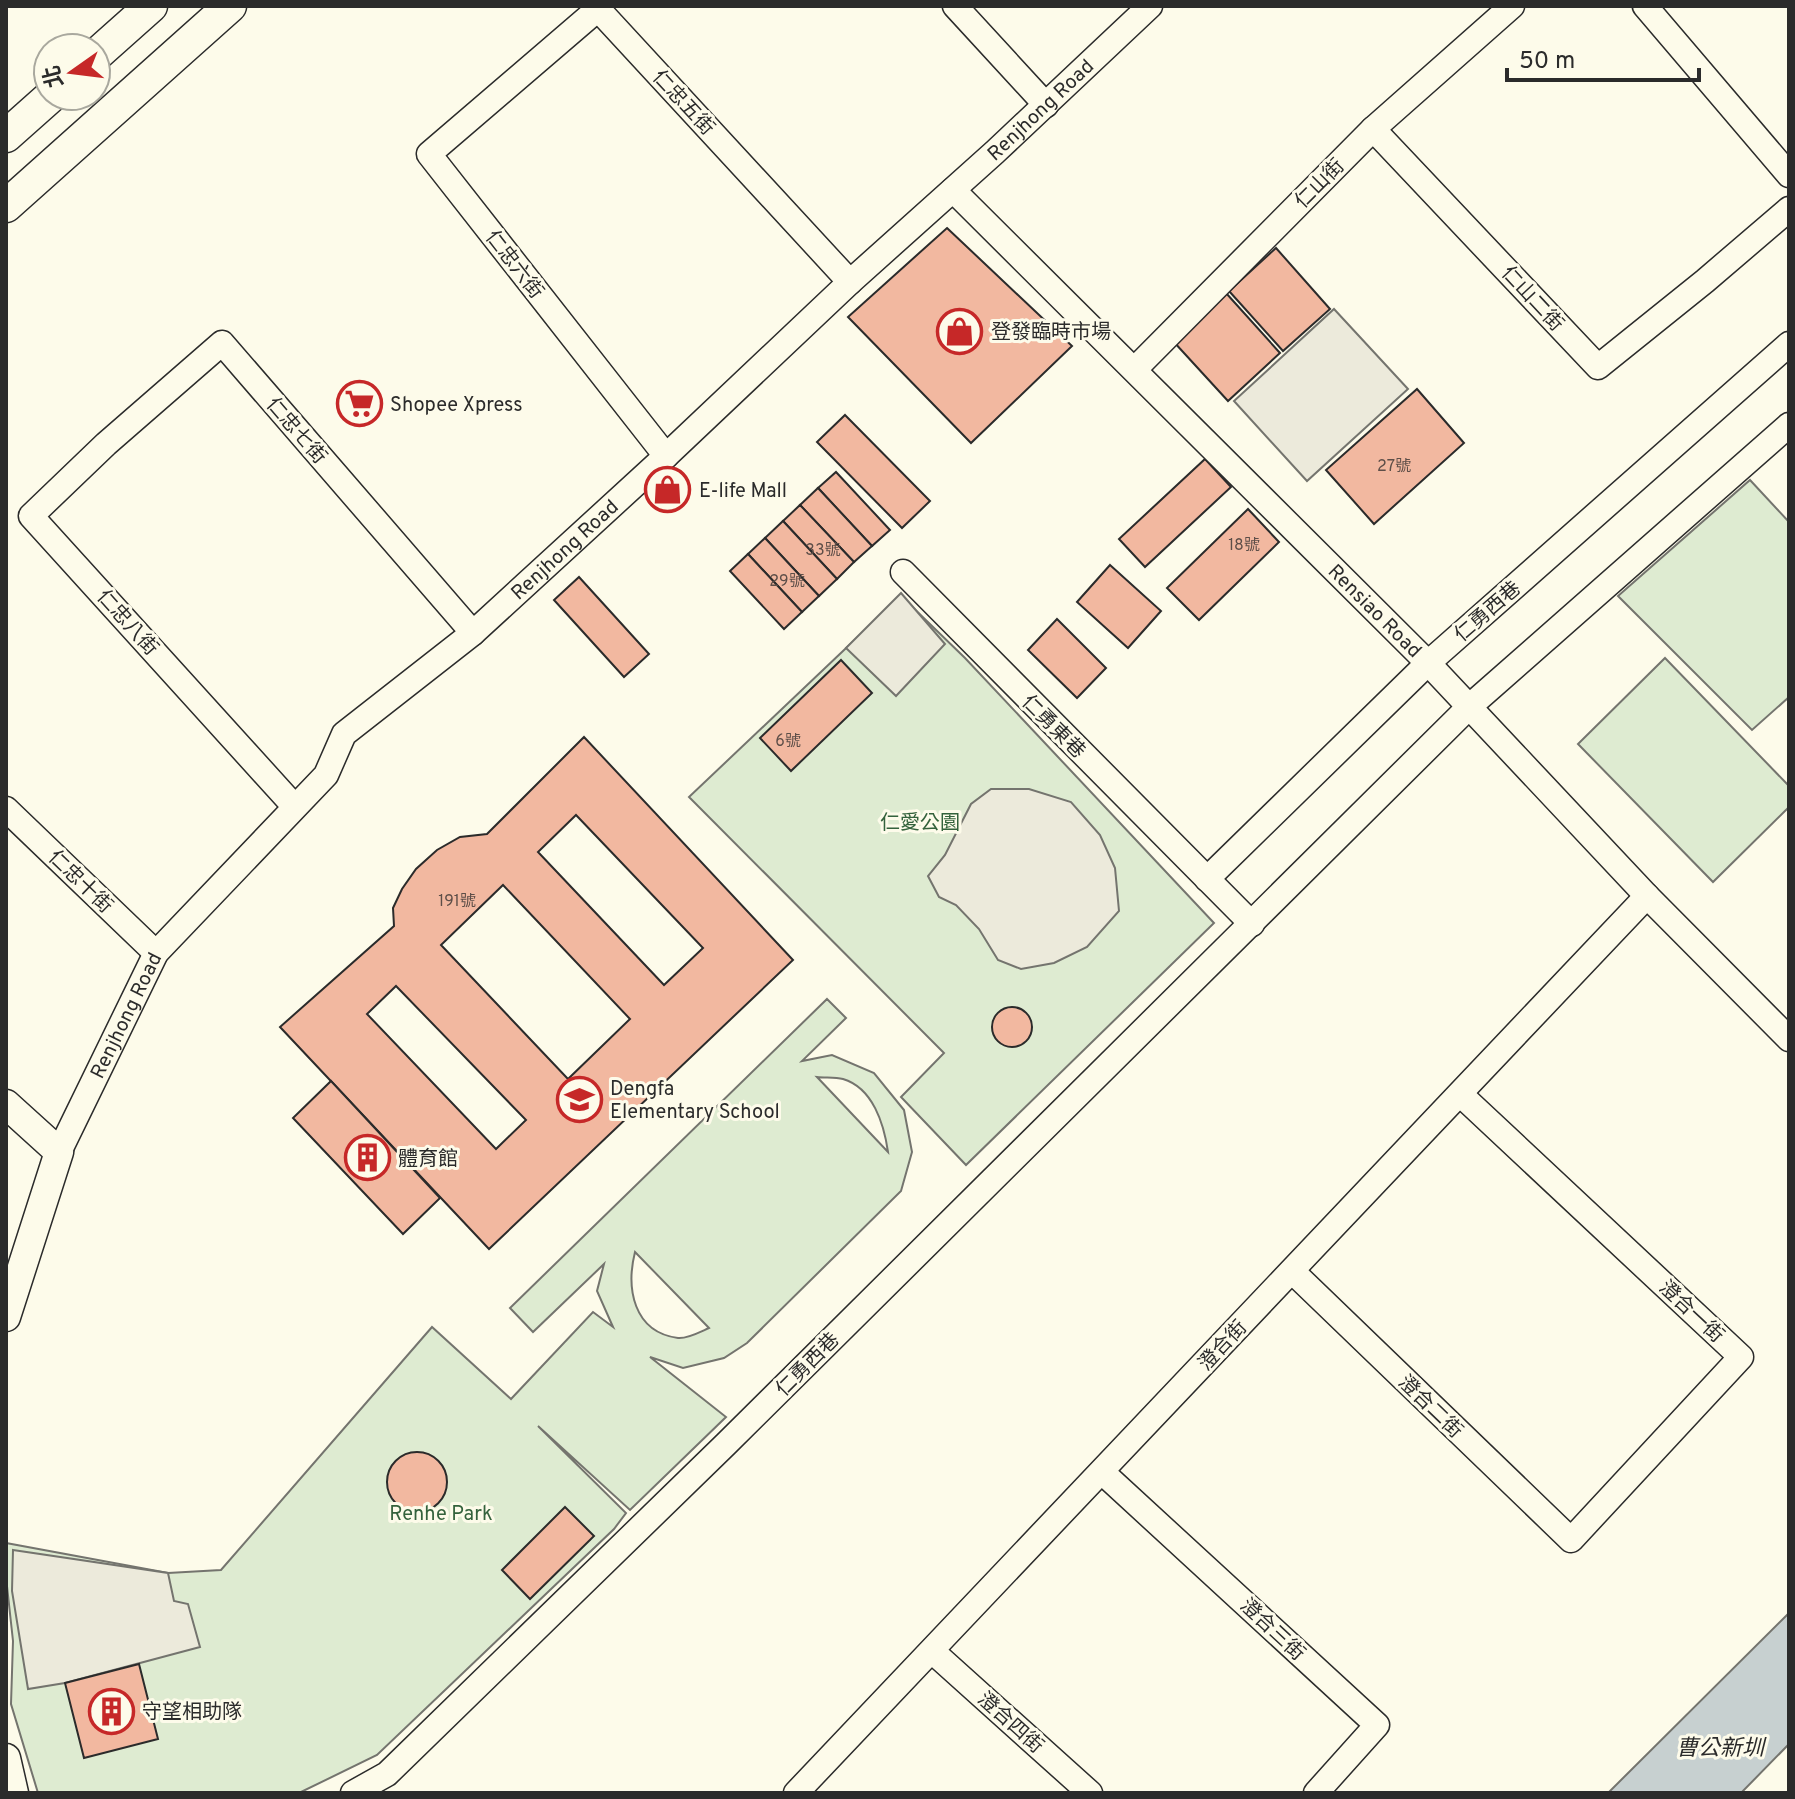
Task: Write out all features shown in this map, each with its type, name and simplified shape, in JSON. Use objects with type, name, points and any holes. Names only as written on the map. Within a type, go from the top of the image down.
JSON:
[{"type":"main road","points":[[112,41],[151,6]]},
{"type":"main road","points":[[6,206],[230,6]]},
{"type":"main road","points":[[6,136],[33,112]]},
{"type":"street","points":[[955,6],[1046,105]]},
{"type":"street","name":"Renjhong Road","points":[[59,1152],[156,953],[326,775],[344,734],[473,633],[1150,6]]},
{"type":"street","name":"仁山街","points":[[1135,369],[1373,129],[1512,6]]},
{"type":"street","points":[[1645,6],[1789,175]]},
{"type":"street","name":"仁忠五街","points":[[508,86],[598,9],[850,282]]},
{"type":"street","name":"仁忠六街","points":[[508,86],[429,154],[666,456]]},
{"type":"street","name":"仁山二街","points":[[1373,129],[1598,367],[1789,209]]},
{"type":"street","name":"Rensiao Road","points":[[953,190],[1428,663],[1647,896],[1789,1039]]},
{"type":"street","name":"仁忠七街","points":[[106,444],[222,343],[473,633]]},
{"type":"street","name":"仁勇西巷","points":[[1207,879],[1428,663],[1789,344]]},
{"type":"street","name":"仁勇西巷","points":[[353,1793],[387,1774],[399,1763],[1470,706],[1789,425]]},
{"type":"street","name":"仁忠八街","points":[[106,444],[31,516],[294,806]]},
{"type":"street","name":"仁勇東巷","points":[[903,572],[1207,879]]},
{"type":"street","name":"仁忠十街","points":[[6,809],[156,953]]},
{"type":"street","points":[[1207,879],[1252,924]]},
{"type":"street","name":"澄合街","points":[[796,1793],[1647,896]]},
{"type":"street","name":"澄合一街","points":[[1460,1094],[1741,1357],[1571,1540]]},
{"type":"street","points":[[6,1104],[59,1152],[6,1317]]},
{"type":"street","name":"澄合二街","points":[[1292,1271],[1571,1540]]},
{"type":"street","name":"澄合三街","points":[[1102,1472],[1377,1725],[1316,1793]]},
{"type":"street","name":"澄合四街","points":[[932,1651],[1090,1793]]},
{"type":"street","points":[[6,1758],[14,1793]]},
{"type":"green space","points":[[1750,480],[1789,522],[1789,697],[1752,730],[1618,596]]},
{"type":"green space","name":"仁愛公園","points":[[901,596],[965,658],[1214,923],[966,1165],[901,1097],[944,1053],[689,797]]},
{"type":"green space","points":[[1665,658],[1789,786],[1789,807],[1713,882],[1578,744]]},
{"type":"green space","name":"Renhe Park","points":[[827,999],[846,1018],[802,1061],[832,1055],[874,1073],[904,1110],[912,1152],[901,1191],[747,1343],[724,1358],[683,1368],[650,1357],[726,1417],[630,1510],[538,1426],[626,1513],[614,1529],[377,1755],[299,1793],[38,1793],[11,1704],[13,1641],[6,1577],[6,1543],[168,1573],[221,1570],[432,1327],[511,1399],[593,1312],[613,1327],[597,1291],[604,1264],[533,1332],[510,1308]],"holes":[[[817,1077],[843,1079],[862,1090],[880,1119],[888,1152]],[[635,1252],[709,1328],[678,1338],[663,1334],[642,1318],[633,1293]]]},
{"type":"shaded area","points":[[1334,309],[1408,389],[1307,481],[1234,401]]},
{"type":"shaded area","points":[[901,593],[945,644],[896,696],[846,648]]},
{"type":"shaded area","points":[[991,789],[1029,789],[1071,802],[1100,835],[1115,868],[1119,911],[1087,947],[1054,963],[1021,969],[998,960],[979,929],[956,905],[939,897],[928,876],[945,855],[971,804]]},
{"type":"shaded area","points":[[13,1550],[168,1573],[174,1601],[188,1604],[200,1647],[65,1683],[28,1689],[12,1591]]},
{"type":"water","name":"曹公新圳","points":[[1789,1613],[1789,1744],[1741,1793],[1608,1793]]},
{"type":"building","name":"登發臨時市場","points":[[947,228],[1072,346],[971,443],[848,317]]},
{"type":"building","points":[[1276,248],[1330,309],[1283,351],[1229,291]]},
{"type":"building","points":[[1226,293],[1280,353],[1228,401],[1173,341]]},
{"type":"building","points":[[1417,389],[1464,443],[1374,524],[1326,470]]},
{"type":"building","points":[[845,415],[930,501],[902,528],[817,442]]},
{"type":"building","points":[[1205,459],[1231,487],[1145,567],[1119,539]]},
{"type":"building","points":[[836,472],[890,530],[872,546],[818,488]]},
{"type":"building","points":[[818,488],[872,546],[854,562],[800,505]]},
{"type":"building","points":[[800,505],[854,562],[837,579],[783,521]]},
{"type":"building","points":[[1248,509],[1279,542],[1199,620],[1167,588]]},
{"type":"building","points":[[783,521],[837,579],[819,596],[765,538]]},
{"type":"building","points":[[765,538],[819,596],[802,612],[748,554]]},
{"type":"building","points":[[748,554],[802,612],[784,629],[730,571]]},
{"type":"building","points":[[1110,565],[1161,611],[1128,648],[1077,602]]},
{"type":"building","points":[[579,577],[649,654],[624,677],[554,600]]},
{"type":"building","points":[[1057,619],[1106,668],[1077,698],[1028,650]]},
{"type":"building","points":[[841,660],[872,693],[791,771],[760,738]]},
{"type":"building","points":[[584,737],[793,960],[489,1249],[280,1027],[394,926],[393,908],[416,869],[437,850],[460,837],[487,834]],"holes":[[[576,815],[703,948],[664,985],[538,852]],[[503,885],[630,1019],[568,1079],[441,945]],[[396,986],[526,1120],[496,1149],[367,1014]]]},
{"type":"building","points":[[1012,1007],[1026,1013],[1032,1027],[1026,1041],[1012,1047],[998,1041],[992,1027],[998,1013]]},
{"type":"building","name":"體育館","points":[[331,1081],[440,1198],[403,1234],[293,1118]]},
{"type":"building","points":[[417,1452],[428,1454],[438,1461],[445,1471],[445,1493],[438,1503],[428,1510],[417,1512],[406,1510],[396,1503],[389,1493],[387,1482],[389,1471],[396,1461],[406,1454]]},
{"type":"building","points":[[565,1507],[594,1536],[530,1599],[502,1570]]},
{"type":"building","name":"守望相助隊","points":[[139,1664],[158,1739],[84,1758],[65,1683]]},
{"type":"place","name":"登發臨時市場","points":[[960,331]]},
{"type":"place","name":"Shopee Xpress","points":[[359,404]]},
{"type":"place","name":"E-life Mall","points":[[668,490]]},
{"type":"place","name":"Dengfa Elementary School","points":[[579,1099]]},
{"type":"place","name":"體育館","points":[[367,1158]]},
{"type":"place","name":"守望相助隊","points":[[111,1711]]}]
